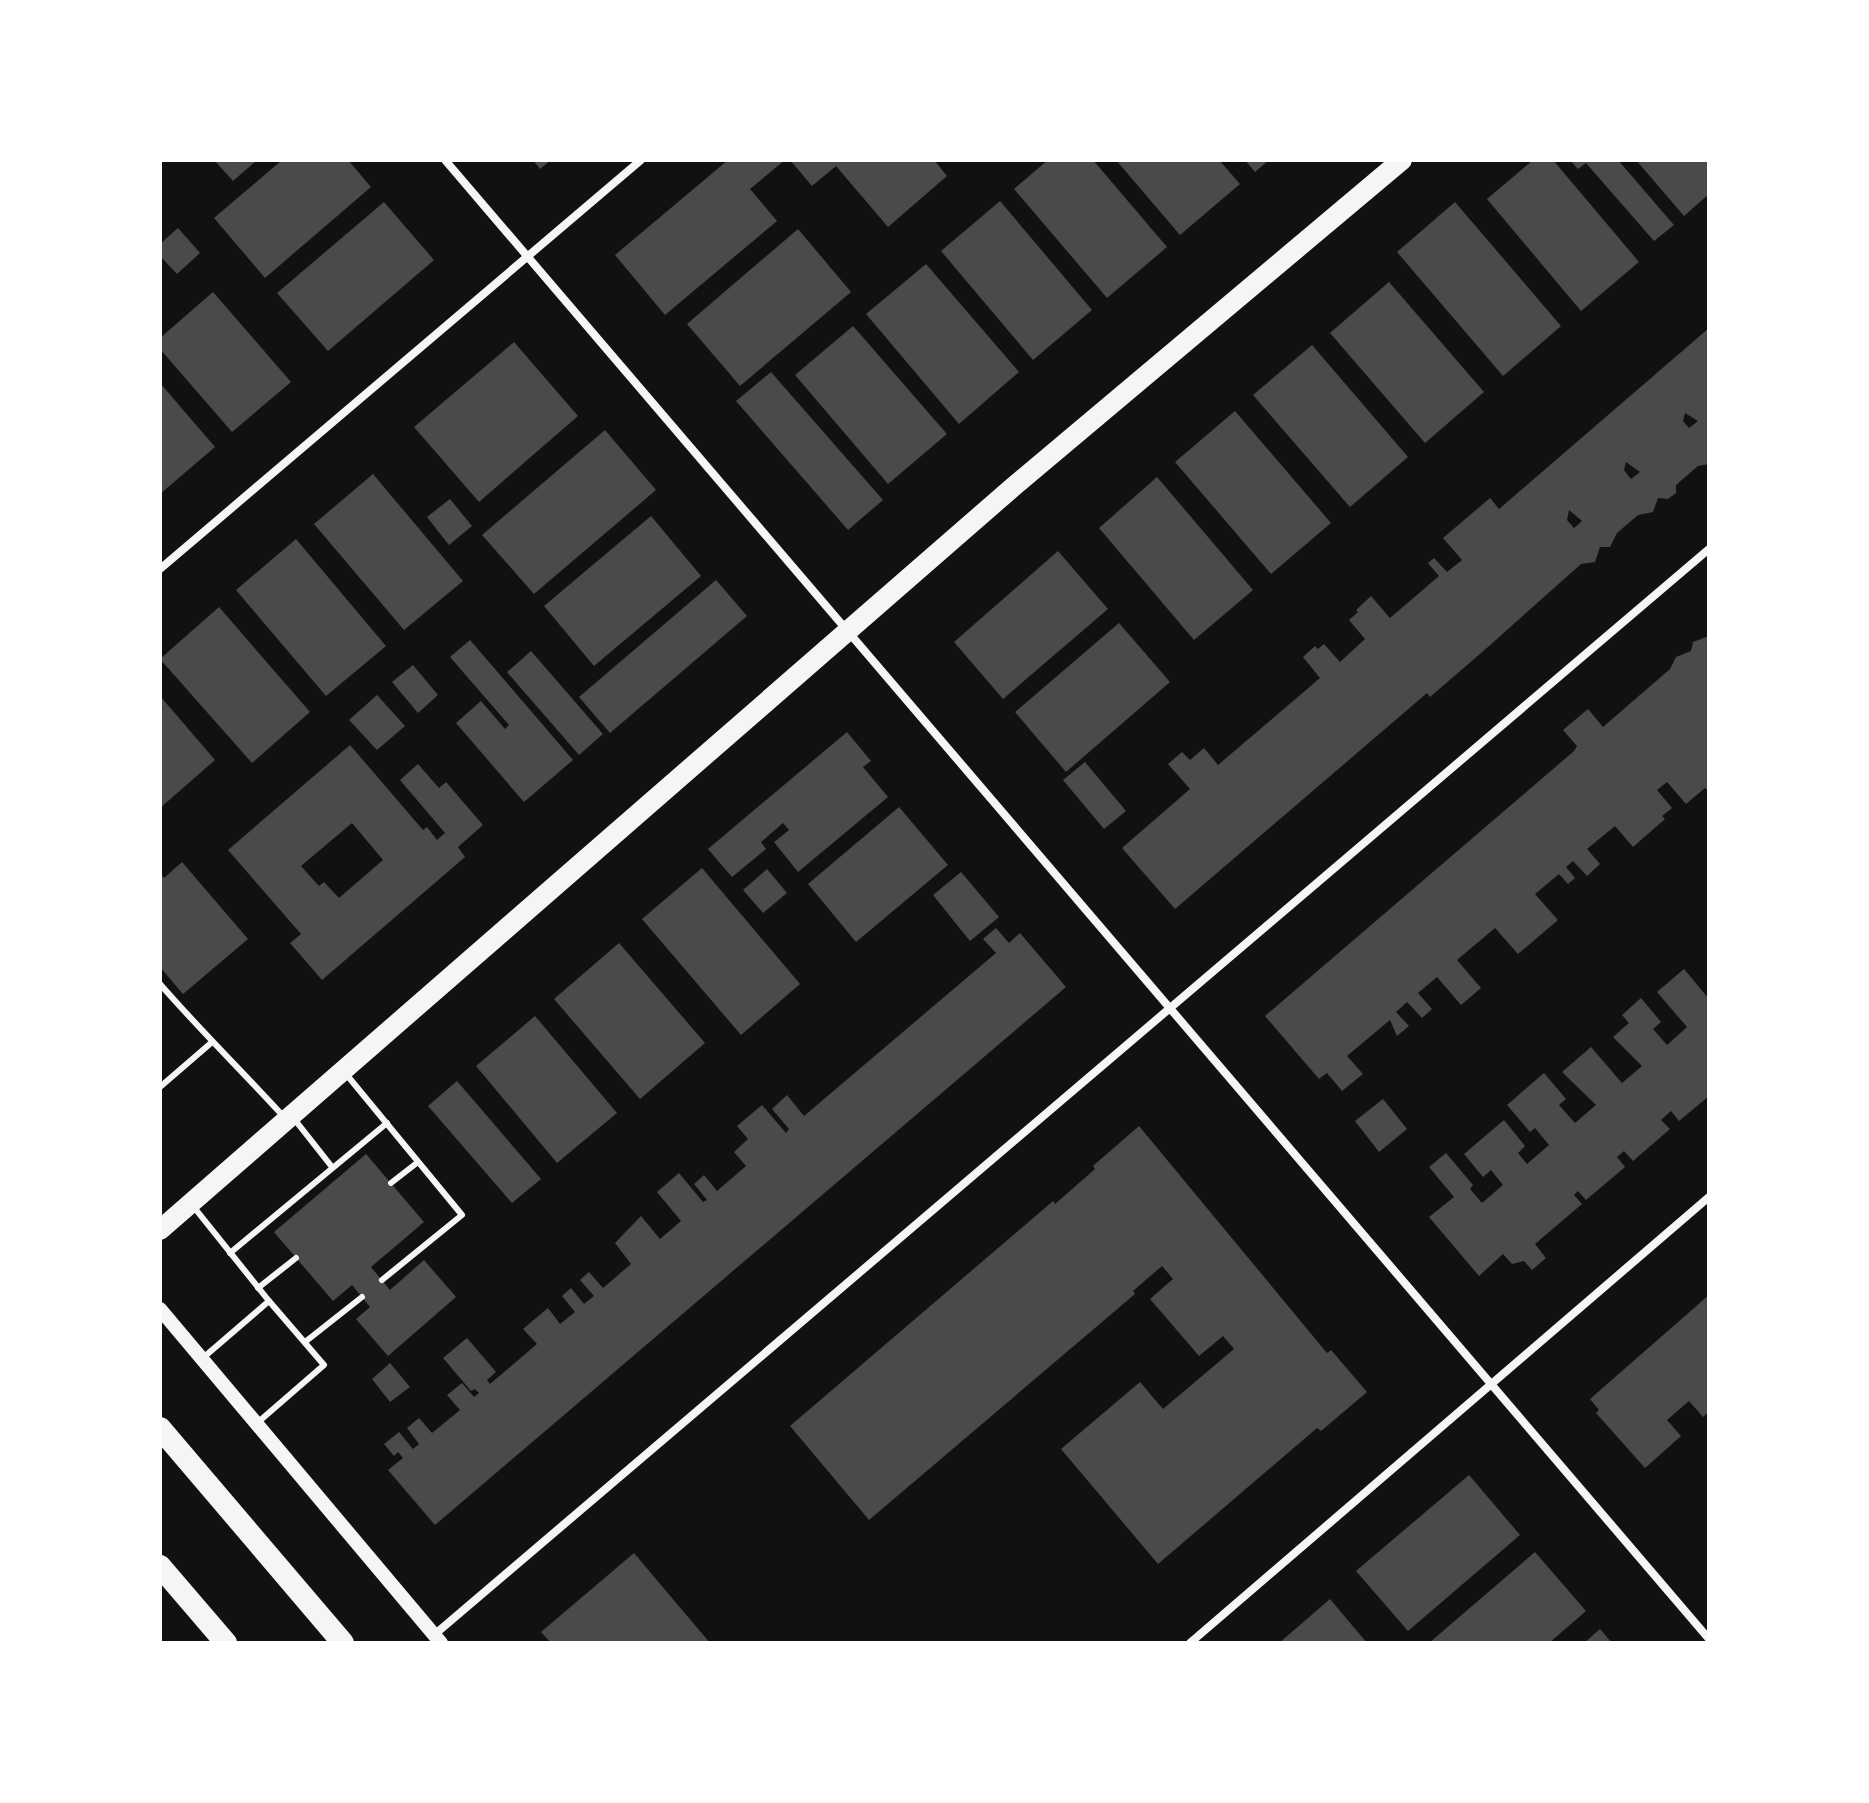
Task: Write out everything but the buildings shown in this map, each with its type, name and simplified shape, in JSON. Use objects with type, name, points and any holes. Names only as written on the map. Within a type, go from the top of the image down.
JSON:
[{"type":"highway","points":[[160,1428],[343,1643]]},
{"type":"highway","points":[[160,1566],[226,1643]]},
{"type":"main road","points":[[160,1230],[1013,487],[1402,160]]},
{"type":"street","points":[[445,160],[1709,1639]]},
{"type":"street","points":[[160,569],[641,160]]},
{"type":"street","points":[[160,1309],[204,1357],[255,1424],[437,1639],[1169,1008],[1709,549]]},
{"type":"street","points":[[1190,1643],[1709,1197]]},
{"type":"lane","points":[[160,984],[211,1043],[289,1118],[332,1167]]},
{"type":"lane","points":[[160,1087],[211,1043]]},
{"type":"lane","points":[[344,1071],[462,1215],[382,1280]]},
{"type":"lane","points":[[230,1253],[387,1123]]},
{"type":"lane","points":[[391,1183],[418,1162]]},
{"type":"lane","points":[[191,1203],[324,1365],[255,1424]]},
{"type":"lane","points":[[258,1288],[296,1258]]},
{"type":"lane","points":[[305,1342],[362,1297]]},
{"type":"lane","points":[[204,1357],[269,1301]]}]
